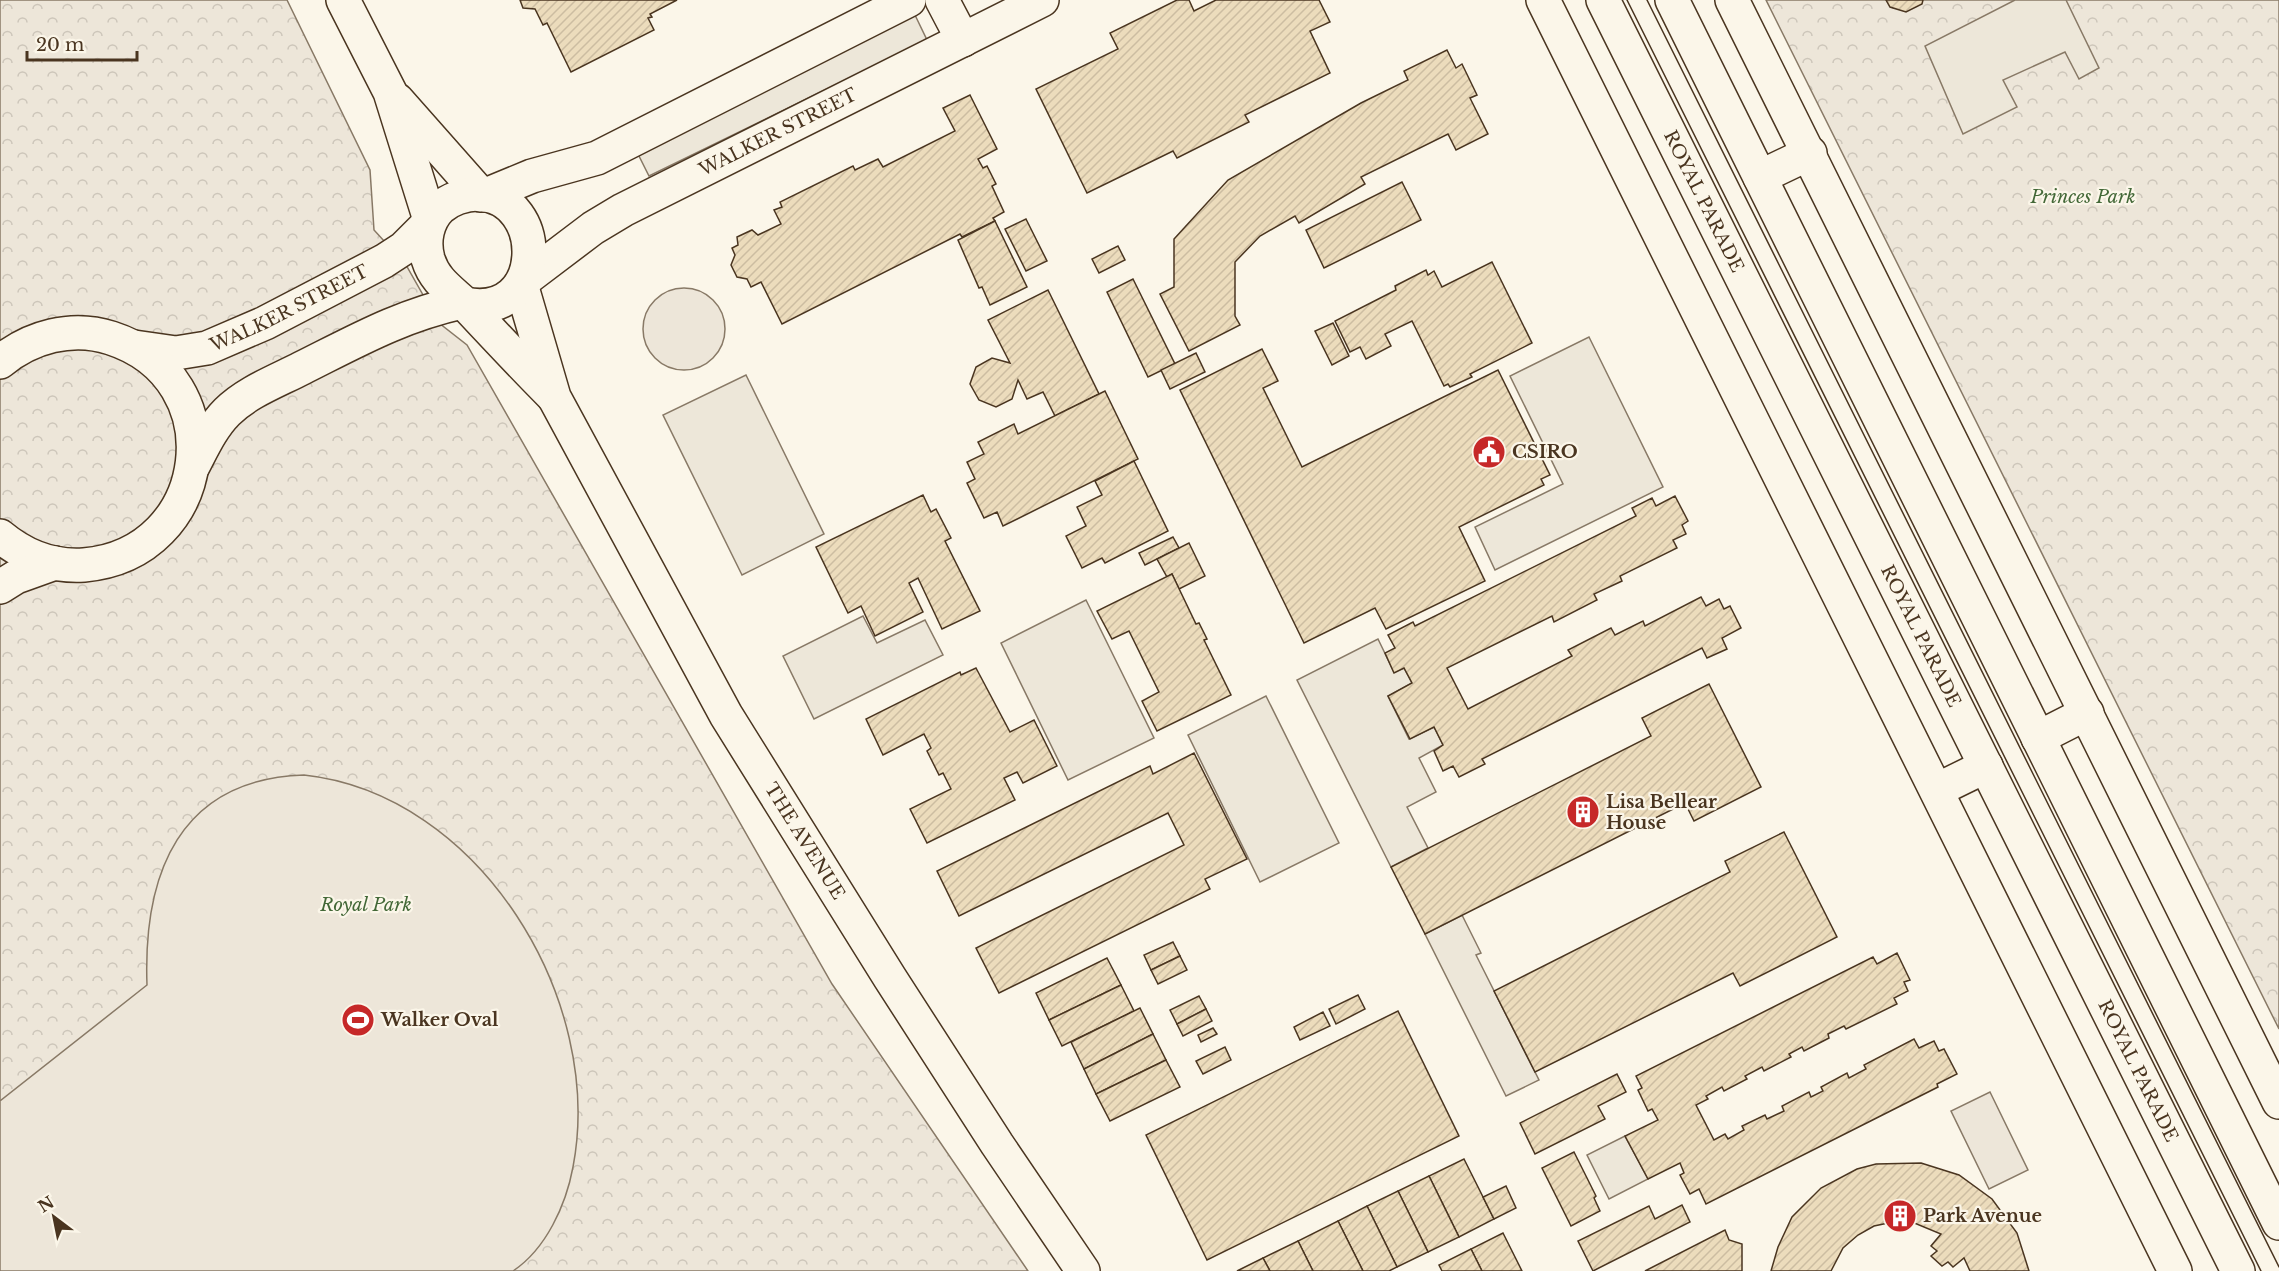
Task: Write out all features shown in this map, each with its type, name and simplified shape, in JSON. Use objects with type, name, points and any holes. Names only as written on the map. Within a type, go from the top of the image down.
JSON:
[{"type":"main road","points":[[343,0],[390,92],[430,221],[426,250],[430,265],[443,285],[463,303]]},
{"type":"main road","points":[[430,221],[448,202],[464,196],[484,195],[531,176],[597,158],[909,0]]},
{"type":"main road","points":[[942,0],[963,40]]},
{"type":"main road","name":"WALKER STREET","points":[[522,283],[593,228],[623,210],[1042,0]]},
{"type":"main road","points":[[1543,0],[2175,1271]]},
{"type":"main road","name":"ROYAL PARADE","points":[[1604,0],[2238,1271]]},
{"type":"main road","points":[[1672,0],[2279,1223]]},
{"type":"main road","points":[[1732,0],[1810,153],[2279,1102]]},
{"type":"main road","points":[[192,467],[207,438],[225,413],[257,390],[397,320],[423,311],[463,303],[497,303],[522,283],[529,263],[524,227],[505,203],[484,195],[390,92]]},
{"type":"main road","points":[[1760,177],[1810,153]]},
{"type":"main road","name":"WALKER STREET","points":[[133,346],[154,351],[187,353],[221,343],[384,261],[404,248],[430,221]]},
{"type":"main road","name":"THE AVENUE","points":[[522,283],[554,397],[726,715],[890,978],[997,1144],[1083,1271]]},
{"type":"main road","name":"THE AVENUE","points":[[463,303],[554,397]]},
{"type":"main road","points":[[0,362],[11,353],[37,340],[64,334],[99,335],[133,346],[156,363],[182,397],[194,438],[192,467],[186,490],[176,510],[162,529],[144,544],[124,555],[101,563],[78,565],[55,563],[20,551],[0,536]]},
{"type":"main road","points":[[0,587],[16,577],[55,563]]},
{"type":"main road","points":[[2038,738],[2087,713]]},
{"type":"main road","points":[[1937,790],[1986,766]]},
{"type":"green space","name":"Royal Park","points":[[0,0],[287,0],[370,170],[374,230],[406,265],[439,323],[467,345],[832,984],[1028,1271],[0,1271]]},
{"type":"green space","name":"Princes Park","points":[[1766,0],[2279,0],[2279,1029]]},
{"type":"green space","points":[[684,288],[700,292],[713,300],[721,313],[725,329],[721,345],[713,358],[700,366],[684,370],[668,366],[655,358],[647,345],[643,329],[647,313],[655,300],[668,292]]},
{"type":"green space","name":"Walker Oval","points":[[304,775],[367,790],[425,821],[475,863],[516,915],[548,975],[569,1038],[578,1103],[573,1167],[560,1211],[553,1225],[535,1251],[513,1271],[0,1271],[0,1101],[147,985],[147,944],[152,906],[162,871],[177,840],[198,814],[226,794],[261,781]]},
{"type":"green space","points":[[1990,1092],[2028,1170],[1989,1189],[1951,1111]]},
{"type":"shaded area","points":[[2015,0],[2066,0],[2099,68],[2079,79],[2065,52],[2003,80],[2017,107],[1963,134],[1925,46]]},
{"type":"shaded area","points":[[914,13],[927,40],[649,176],[636,150]]},
{"type":"shaded area","points":[[1589,337],[1663,487],[1495,570],[1475,527],[1563,484],[1510,376]]},
{"type":"shaded area","points":[[746,375],[824,534],[742,575],[663,415]]},
{"type":"shaded area","points":[[1086,600],[1154,738],[1068,780],[1001,643]]},
{"type":"shaded area","points":[[863,616],[877,643],[925,620],[943,655],[814,719],[783,656]]},
{"type":"shaded area","points":[[1378,639],[1394,672],[1404,668],[1412,683],[1388,696],[1409,739],[1434,727],[1443,745],[1419,758],[1436,792],[1407,807],[1428,848],[1391,867],[1297,680]]},
{"type":"shaded area","points":[[1266,696],[1339,843],[1260,882],[1188,735]]},
{"type":"shaded area","points":[[1462,915],[1481,953],[1476,955],[1539,1080],[1506,1096],[1425,934]]},
{"type":"shaded area","points":[[1625,1136],[1648,1179],[1609,1199],[1587,1155]]},
{"type":"building","points":[[520,0],[677,0],[650,14],[652,17],[648,18],[654,30],[571,72],[547,23],[543,25],[535,9],[523,8]]},
{"type":"building","points":[[1177,0],[1189,0],[1194,11],[1216,0],[1319,0],[1330,22],[1310,31],[1330,73],[1245,115],[1249,122],[1177,158],[1173,151],[1087,193],[1036,89],[1118,49],[1110,33]]},
{"type":"building","points":[[1886,0],[1923,0],[1922,4],[1906,12],[1890,7]]},
{"type":"building","points":[[1447,50],[1456,68],[1462,64],[1477,95],[1470,98],[1488,134],[1456,150],[1448,134],[1361,177],[1365,184],[1299,223],[1295,216],[1260,236],[1235,262],[1235,316],[1240,325],[1189,351],[1160,294],[1174,287],[1174,239],[1228,180],[1361,103],[1408,80],[1404,71]]},
{"type":"building","points":[[970,95],[997,149],[978,159],[983,168],[987,166],[996,184],[992,186],[1004,212],[993,218],[995,221],[962,237],[960,234],[782,324],[761,282],[751,287],[747,279],[737,277],[731,265],[735,255],[732,248],[738,245],[737,237],[752,230],[758,235],[781,224],[774,210],[782,207],[780,202],[853,166],[855,170],[878,159],[883,167],[955,131],[943,108]]},
{"type":"building","points":[[1402,182],[1421,220],[1324,268],[1306,230]]},
{"type":"building","points":[[1026,219],[1047,261],[1026,271],[1005,229]]},
{"type":"building","points":[[995,221],[1027,287],[990,305],[982,287],[979,288],[958,240]]},
{"type":"building","points":[[1118,246],[1125,260],[1099,273],[1092,259]]},
{"type":"building","points":[[1492,262],[1532,343],[1470,374],[1472,377],[1450,387],[1448,384],[1444,386],[1412,321],[1385,334],[1391,346],[1366,359],[1360,347],[1350,352],[1335,321],[1396,290],[1395,286],[1426,270],[1428,275],[1434,271],[1442,287]]},
{"type":"building","points":[[1133,279],[1175,364],[1148,377],[1107,292]]},
{"type":"building","points":[[1048,290],[1099,394],[1055,416],[1043,392],[1027,399],[1018,380],[1012,399],[996,407],[979,400],[970,384],[976,367],[992,358],[1010,363],[988,320]]},
{"type":"building","points":[[1333,323],[1349,356],[1332,365],[1315,331]]},
{"type":"building","points":[[1262,349],[1278,381],[1263,388],[1302,467],[1498,370],[1550,475],[1541,479],[1544,485],[1459,527],[1485,581],[1386,629],[1375,608],[1304,643],[1180,390]]},
{"type":"building","points":[[1196,353],[1205,372],[1170,389],[1161,370]]},
{"type":"building","points":[[1105,391],[1138,459],[1003,526],[997,512],[984,518],[967,483],[975,479],[967,462],[984,454],[978,442],[1014,424],[1018,434]]},
{"type":"building","points":[[1134,461],[1168,531],[1105,563],[1102,558],[1082,568],[1066,536],[1086,526],[1077,507],[1102,495],[1095,481]]},
{"type":"building","points":[[923,495],[931,512],[936,509],[951,538],[945,541],[980,611],[942,629],[918,578],[909,583],[923,612],[875,636],[861,606],[848,613],[816,547]]},
{"type":"building","points":[[1675,496],[1688,521],[1682,525],[1686,534],[1673,540],[1677,548],[1620,576],[1622,581],[1594,594],[1597,600],[1554,622],[1552,616],[1447,668],[1468,709],[1572,656],[1568,650],[1611,628],[1615,635],[1643,621],[1645,626],[1701,597],[1706,606],[1719,599],[1724,609],[1730,606],[1741,628],[1722,638],[1727,649],[1707,658],[1702,648],[1482,759],[1485,764],[1459,777],[1453,766],[1443,771],[1434,751],[1443,745],[1434,727],[1410,739],[1388,696],[1412,683],[1404,668],[1394,673],[1385,653],[1395,648],[1388,635],[1413,622],[1415,626],[1636,516],[1632,508],[1652,498],[1656,506]]},
{"type":"building","points":[[1173,537],[1179,548],[1145,565],[1139,553]]},
{"type":"building","points":[[1189,543],[1205,576],[1179,589],[1172,574],[1167,577],[1157,559]]},
{"type":"building","points":[[1172,574],[1196,624],[1199,623],[1207,639],[1204,640],[1231,695],[1157,731],[1142,701],[1159,692],[1129,631],[1112,639],[1097,611]]},
{"type":"building","points":[[976,668],[1010,732],[1034,720],[1057,766],[1023,783],[1017,772],[1004,778],[1015,800],[927,843],[910,809],[951,789],[943,773],[939,775],[927,751],[931,748],[924,734],[883,755],[866,719],[960,672],[961,675]]},
{"type":"building","name":"Lisa Bellear House","points":[[1709,684],[1761,787],[1694,821],[1685,803],[1425,934],[1391,867],[1651,736],[1642,718]]},
{"type":"building","points":[[1194,753],[1247,859],[1205,879],[1210,889],[999,993],[976,948],[1184,845],[1168,813],[959,916],[937,871],[1150,766],[1153,774]]},
{"type":"building","points":[[1784,832],[1837,937],[1740,986],[1733,973],[1535,1072],[1494,991],[1730,872],[1725,861]]},
{"type":"building","points":[[1173,942],[1180,956],[1151,970],[1144,955]]},
{"type":"building","points":[[1897,953],[1910,980],[1904,982],[1908,991],[1894,998],[1897,1004],[1846,1029],[1844,1026],[1828,1034],[1829,1038],[1804,1051],[1802,1047],[1789,1054],[1791,1057],[1764,1071],[1762,1067],[1745,1076],[1747,1079],[1724,1091],[1722,1087],[1706,1096],[1708,1099],[1696,1105],[1714,1140],[1725,1134],[1728,1139],[1744,1130],[1742,1126],[1765,1115],[1767,1119],[1784,1111],[1782,1106],[1809,1092],[1811,1097],[1823,1091],[1821,1087],[1847,1073],[1849,1078],[1866,1069],[1864,1065],[1914,1039],[1919,1048],[1934,1041],[1939,1051],[1944,1049],[1957,1074],[1937,1084],[1938,1087],[1706,1204],[1699,1189],[1690,1194],[1680,1175],[1684,1173],[1680,1163],[1648,1179],[1625,1136],[1658,1120],[1652,1109],[1648,1111],[1638,1090],[1642,1088],[1636,1076],[1873,957],[1877,964]]},
{"type":"building","points":[[1180,956],[1187,970],[1158,984],[1151,970]]},
{"type":"building","points":[[1107,958],[1121,985],[1049,1020],[1036,993]]},
{"type":"building","points":[[1121,985],[1134,1011],[1062,1046],[1049,1020]]},
{"type":"building","points":[[1358,995],[1365,1009],[1336,1024],[1329,1009]]},
{"type":"building","points":[[1199,996],[1206,1009],[1177,1024],[1170,1010]]},
{"type":"building","points":[[1140,1008],[1153,1034],[1084,1069],[1071,1042]]},
{"type":"building","points":[[1206,1009],[1212,1021],[1183,1036],[1177,1024]]},
{"type":"building","points":[[1398,1011],[1459,1136],[1207,1260],[1146,1135]]},
{"type":"building","points":[[1323,1012],[1330,1026],[1300,1040],[1294,1027]]},
{"type":"building","points":[[1213,1028],[1217,1034],[1201,1042],[1198,1035]]},
{"type":"building","points":[[1153,1034],[1166,1060],[1096,1094],[1084,1069]]},
{"type":"building","points":[[1225,1047],[1231,1060],[1203,1074],[1196,1061]]},
{"type":"building","points":[[1166,1060],[1180,1087],[1110,1121],[1096,1094]]},
{"type":"building","points":[[1617,1074],[1626,1092],[1598,1106],[1605,1119],[1535,1154],[1520,1123]]},
{"type":"building","points":[[1574,1152],[1596,1196],[1594,1198],[1600,1211],[1571,1226],[1542,1168]]},
{"type":"building","points":[[1464,1159],[1494,1219],[1459,1237],[1429,1176]]},
{"type":"building","name":"Park Avenue","points":[[1921,1163],[1959,1175],[1992,1199],[2017,1233],[2029,1271],[1970,1271],[1964,1258],[1953,1267],[1948,1262],[1942,1266],[1931,1256],[1937,1251],[1931,1246],[1941,1234],[1912,1222],[1893,1222],[1874,1226],[1858,1235],[1843,1248],[1831,1271],[1771,1271],[1778,1247],[1792,1217],[1821,1188],[1857,1169],[1876,1164]]},
{"type":"building","points":[[1429,1176],[1459,1237],[1428,1252],[1398,1191]]},
{"type":"building","points":[[1506,1186],[1516,1208],[1494,1219],[1483,1197]]},
{"type":"building","points":[[1398,1191],[1428,1252],[1397,1267],[1367,1206]]},
{"type":"building","points":[[1682,1205],[1690,1222],[1593,1271],[1578,1241],[1649,1206],[1655,1219]]},
{"type":"building","points":[[1367,1206],[1397,1267],[1389,1271],[1363,1271],[1338,1221]]},
{"type":"building","points":[[1338,1221],[1363,1271],[1313,1271],[1298,1241]]},
{"type":"building","points":[[1725,1230],[1729,1240],[1742,1244],[1742,1271],[1645,1271]]},
{"type":"building","points":[[1503,1233],[1522,1271],[1482,1271],[1471,1249]]},
{"type":"building","points":[[1298,1241],[1313,1271],[1270,1271],[1263,1258]]},
{"type":"building","points":[[1471,1249],[1482,1271],[1442,1271],[1439,1265]]},
{"type":"building","points":[[1263,1258],[1270,1271],[1237,1271]]},
{"type":"tram line","points":[[1627,0],[2261,1271]]},
{"type":"tram line","points":[[1647,0],[2279,1267]]},
{"type":"place","name":"CSIRO","points":[[1489,452]]},
{"type":"place","name":"Lisa Bellear House","points":[[1583,812]]},
{"type":"place","name":"Walker Oval","points":[[358,1020]]},
{"type":"place","name":"Park Avenue","points":[[1900,1216]]}]
